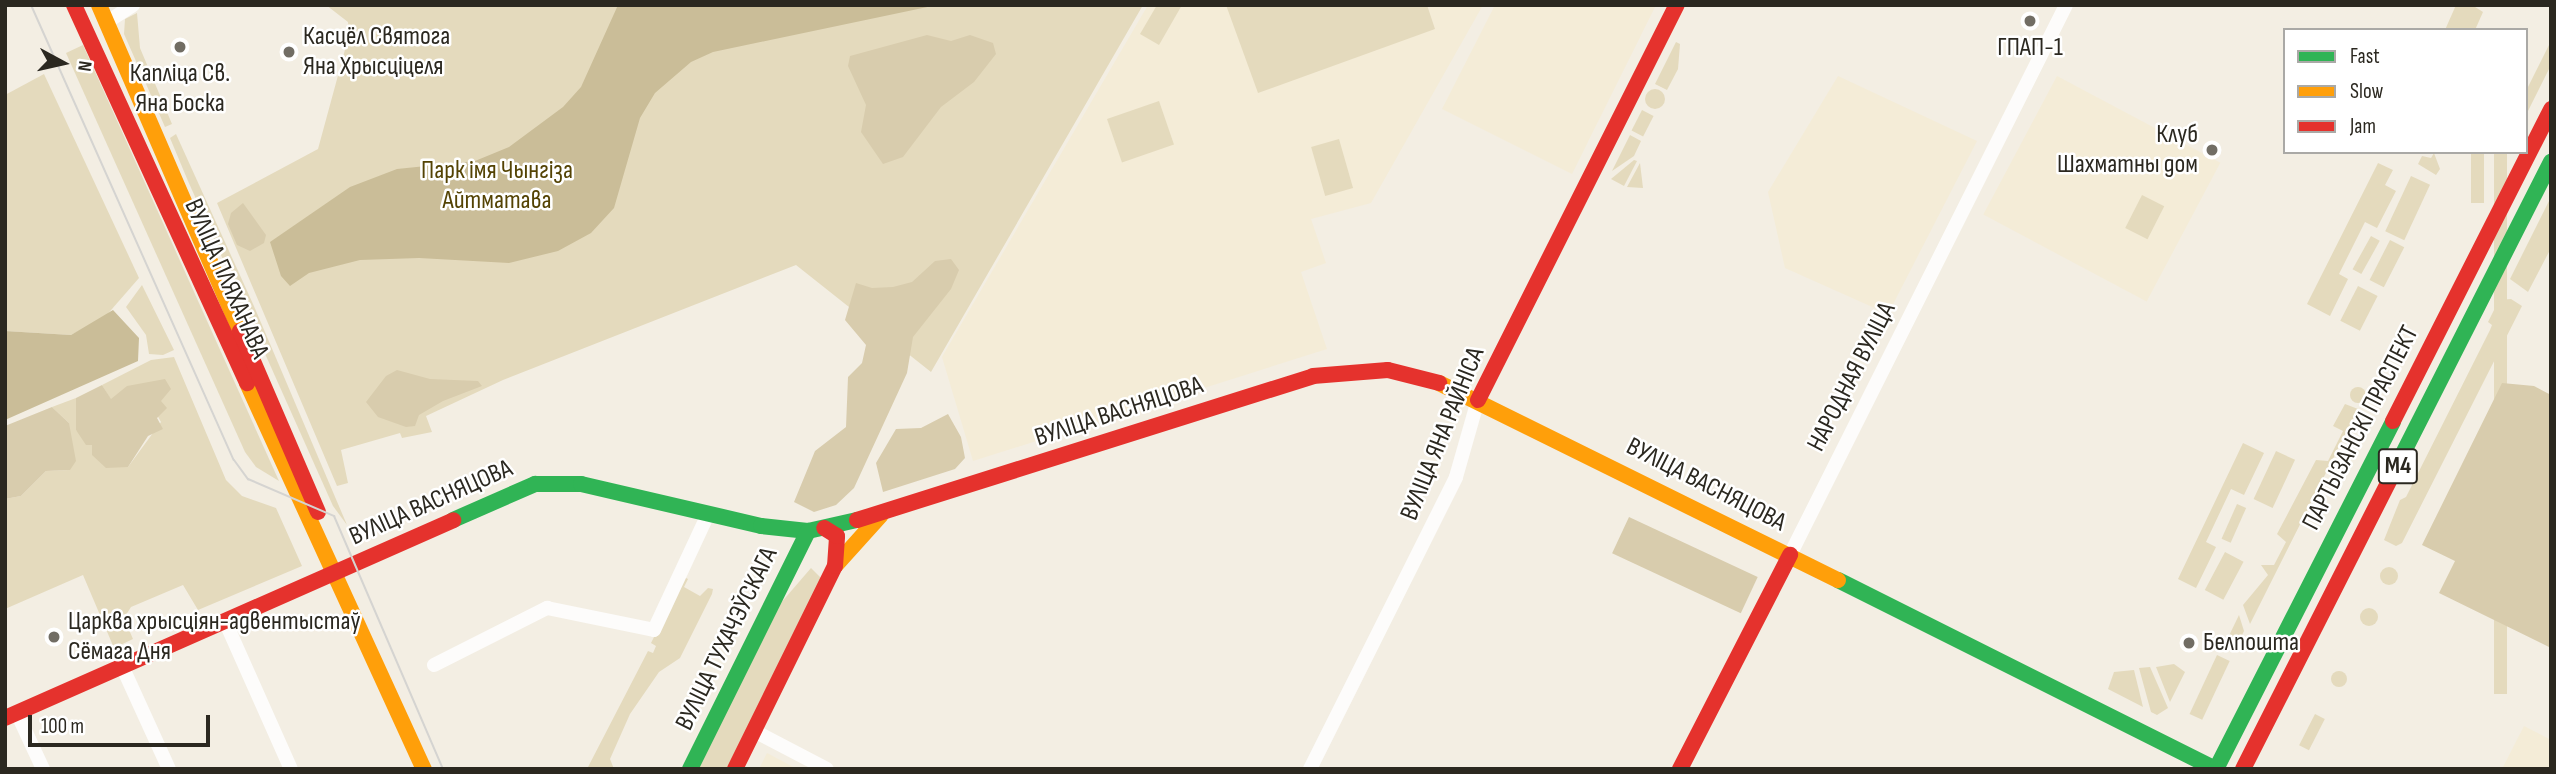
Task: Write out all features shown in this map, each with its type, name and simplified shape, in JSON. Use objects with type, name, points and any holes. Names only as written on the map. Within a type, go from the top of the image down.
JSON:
[{"type":"street","name":"ВУЛІЦА ПЛЯХАНАВА","points":[[74,5],[424,769]]},
{"type":"street","name":"ВУЛІЦА ПЛЯХАНАВА","points":[[99,5],[313,500],[335,573]]},
{"type":"street","points":[[87,33],[133,5]]},
{"type":"street","name":"ВУЛІЦА ЯНА РАЙНІСА","points":[[1310,769],[1456,477],[1478,400],[1677,5]]},
{"type":"street","name":"НАРОДНАЯ ВУЛІЦА","points":[[1680,769],[2066,5]]},
{"type":"street","name":"ПАРТЫЗАНСКІ ПРАСПЕКТ","points":[[2528,153],[2551,108]]},
{"type":"street","name":"ПАРТЫЗАНСКІ ПРАСПЕКТ","points":[[2215,769],[2528,154]]},
{"type":"street","name":"ПАРТЫЗАНСКІ ПРАСПЕКТ","points":[[2243,769],[2551,162]]},
{"type":"street","name":"ВУЛІЦА ВАСНЯЦОВА","points":[[11,715],[535,484],[581,484],[708,514],[816,530],[882,514],[1313,376],[1367,369],[1407,372],[1478,400],[2215,769]]},
{"type":"street","points":[[434,665],[547,608],[654,630],[708,514]]},
{"type":"street","points":[[736,769],[835,566],[882,514]]},
{"type":"street","points":[[816,530],[837,536],[835,566]]},
{"type":"street","name":"ВУЛІЦА ТУХАЧЭЎСКАГА","points":[[690,769],[816,530]]},
{"type":"street","points":[[225,621],[290,769]]},
{"type":"street","points":[[122,666],[169,769]]},
{"type":"street","points":[[11,715],[43,769]]},
{"type":"street","points":[[754,731],[827,769]]},
{"type":"shaded area","points":[[618,5],[937,5],[713,52],[691,62],[655,93],[640,118],[614,208],[591,233],[558,251],[509,263],[419,258],[360,260],[309,273],[290,286],[281,276],[270,242],[350,187],[397,169],[475,161],[509,147],[563,107],[581,87]]},
{"type":"shaded area","points":[[1148,5],[1483,5],[1371,203],[1311,219],[1326,263],[1301,272],[1327,349],[973,461],[942,357]]},
{"type":"shaded area","points":[[1495,5],[1656,5],[1572,174],[1442,109]]},
{"type":"shaded area","points":[[927,35],[951,41],[970,35],[993,43],[996,54],[974,82],[941,107],[903,157],[883,164],[861,132],[866,105],[848,66],[850,56]]},
{"type":"shaded area","points":[[1838,76],[1977,141],[1888,314],[1785,268],[1768,192]]},
{"type":"shaded area","points":[[2057,76],[2220,163],[2147,301],[1983,215]]},
{"type":"shaded area","points":[[243,203],[266,235],[264,243],[250,251],[237,245],[228,224],[231,213]]},
{"type":"shaded area","points":[[951,259],[959,270],[951,289],[913,337],[907,373],[854,488],[836,505],[814,512],[794,502],[815,451],[846,427],[848,377],[862,363],[866,345],[845,320],[856,283],[872,288],[893,287],[912,282],[935,261]]},
{"type":"shaded area","points":[[113,310],[139,338],[138,361],[5,420],[5,331],[71,335]]},
{"type":"shaded area","points":[[397,370],[430,379],[478,381],[482,386],[443,401],[419,415],[415,426],[406,427],[378,417],[366,402],[386,376]]},
{"type":"shaded area","points":[[165,379],[171,389],[161,401],[167,408],[157,418],[163,429],[148,436],[128,467],[106,468],[92,455],[92,445],[86,445],[76,430],[76,398],[102,385],[111,399],[127,386]]},
{"type":"shaded area","points":[[2502,383],[2534,386],[2551,395],[2551,648],[2439,593],[2455,561],[2422,545]]},
{"type":"shaded area","points":[[52,407],[69,423],[76,461],[70,470],[46,471],[21,496],[5,499],[5,426]]},
{"type":"shaded area","points":[[948,414],[961,437],[965,458],[955,469],[883,492],[876,463],[896,429],[921,428]]},
{"type":"shaded area","points":[[1629,517],[1758,577],[1741,613],[1612,553]]},
{"type":"shaded area","points":[[2524,726],[2551,740],[2551,769],[2502,769]]},
{"type":"shaded area","points":[[767,753],[797,769],[759,769]]},
{"type":"green space","name":"Парк імя Чынгіза Айтматава","points":[[326,5],[1143,5],[931,372],[796,265],[503,380],[426,416],[432,432],[402,438],[400,433],[341,450],[348,483],[337,486],[217,203],[318,149],[349,35],[348,22]]},
{"type":"green space","points":[[1157,5],[1182,5],[1159,45],[1140,34]]},
{"type":"green space","points":[[1226,5],[1427,5],[1435,29],[1258,93]]},
{"type":"green space","points":[[2456,5],[2472,5],[2483,12],[2476,28],[2446,28]]},
{"type":"green space","points":[[137,13],[140,48],[172,124],[165,127],[124,34],[125,19]]},
{"type":"green space","points":[[2551,41],[2551,65],[2528,111],[2528,87]]},
{"type":"green space","points":[[1676,42],[1680,44],[1678,69],[1667,90],[1655,84]]},
{"type":"green space","points":[[83,45],[279,481],[256,467],[245,452],[66,53]]},
{"type":"green space","points":[[44,74],[139,278],[105,317],[71,335],[5,331],[5,95]]},
{"type":"green space","points":[[1655,89],[1662,92],[1665,99],[1662,106],[1655,109],[1648,106],[1645,99],[1648,92]]},
{"type":"green space","points":[[1159,101],[1174,144],[1122,162],[1107,119]]},
{"type":"green space","points":[[1642,110],[1654,116],[1643,136],[1632,130]]},
{"type":"green space","points":[[176,134],[253,304],[347,525],[333,506],[188,181],[170,138]]},
{"type":"green space","points":[[1630,135],[1641,141],[1634,156],[1612,171]]},
{"type":"green space","points":[[1339,139],[1353,188],[1325,196],[1311,147]]},
{"type":"green space","points":[[2434,154],[2440,169],[2436,175],[2418,164],[2422,156],[2431,158]]},
{"type":"green space","points":[[2471,154],[2484,154],[2484,203],[2471,203]]},
{"type":"green space","points":[[2494,154],[2507,154],[2507,694],[2494,694]]},
{"type":"green space","points":[[1634,160],[1637,161],[1624,186],[1611,179]]},
{"type":"green space","points":[[1640,163],[1643,188],[1627,187]]},
{"type":"green space","points":[[2378,163],[2393,170],[2385,185],[2396,191],[2377,228],[2365,222],[2339,274],[2348,279],[2330,316],[2307,304]]},
{"type":"green space","points":[[2411,176],[2430,185],[2404,240],[2385,231]]},
{"type":"green space","points":[[2142,195],[2164,206],[2147,239],[2125,228]]},
{"type":"green space","points":[[2551,197],[2551,248],[2528,292],[2510,279]]},
{"type":"green space","points":[[2371,236],[2380,241],[2361,274],[2353,269]]},
{"type":"green space","points":[[2390,240],[2404,247],[2384,287],[2370,280]]},
{"type":"green space","points":[[142,285],[174,350],[163,355],[149,354],[146,335],[126,307]]},
{"type":"green space","points":[[2358,286],[2378,296],[2360,331],[2340,321]]},
{"type":"green space","points":[[2511,299],[2522,306],[2402,543],[2396,546],[2384,540],[2400,500],[2406,497],[2490,330],[2492,325],[2488,322],[2499,300]]},
{"type":"green space","points":[[174,357],[226,480],[242,496],[276,508],[302,566],[198,610],[183,585],[131,607],[124,618],[133,639],[114,648],[83,575],[5,609],[5,499],[21,496],[46,471],[70,470],[69,423],[52,407],[76,398],[76,430],[128,467],[161,422],[157,415],[111,400],[102,385],[151,360]]},
{"type":"green space","points":[[2358,387],[2366,395],[2358,403],[2350,395]]},
{"type":"green space","points":[[2345,404],[2358,409],[2250,624],[2243,605],[2268,575],[2261,565],[2274,565],[2286,542],[2277,534],[2316,460],[2328,461],[2343,431],[2333,426]]},
{"type":"green space","points":[[2243,443],[2264,453],[2244,495],[2231,489],[2206,542],[2216,547],[2196,588],[2178,579]]},
{"type":"green space","points":[[2276,451],[2295,460],[2273,508],[2254,499]]},
{"type":"green space","points":[[2237,504],[2246,508],[2231,543],[2222,539]]},
{"type":"green space","points":[[2225,552],[2244,562],[2223,600],[2205,590]]},
{"type":"green space","points":[[2389,567],[2395,570],[2398,576],[2395,582],[2389,585],[2383,582],[2380,576],[2383,570]]},
{"type":"green space","points":[[811,568],[821,578],[727,769],[697,769],[780,604]]},
{"type":"green space","points":[[684,577],[688,579],[684,587],[700,596],[708,588],[713,589],[680,658],[659,672],[630,714],[610,759],[614,769],[587,769],[648,651],[653,653],[656,646],[651,643]]},
{"type":"green space","points":[[2369,608],[2375,611],[2378,617],[2375,623],[2369,626],[2363,623],[2360,617],[2363,611]]},
{"type":"green space","points":[[2239,615],[2244,631],[2234,652],[2224,646]]},
{"type":"green space","points":[[2217,655],[2230,661],[2202,720],[2190,714]]},
{"type":"green space","points":[[2174,664],[2185,672],[2170,702],[2156,667]]},
{"type":"green space","points":[[2150,667],[2168,708],[2157,715],[2151,712],[2139,668]]},
{"type":"green space","points":[[2134,670],[2143,707],[2108,689],[2114,672]]},
{"type":"green space","points":[[2336,671],[2342,671],[2347,679],[2345,685],[2336,687],[2331,682],[2331,676]]},
{"type":"green space","points":[[2315,714],[2325,719],[2309,750],[2299,745]]},
{"type":"tram line","points":[[31,5],[234,460],[248,479],[334,516],[443,769]]},
{"type":"traffic: fast","points":[[2390,479],[2551,162]]},
{"type":"traffic: fast","points":[[2216,769],[2393,421]]},
{"type":"traffic: fast","points":[[453,520],[535,484],[581,484],[761,526],[808,531],[857,520]]},
{"type":"traffic: fast","points":[[690,769],[808,531]]},
{"type":"traffic: fast","points":[[1838,580],[2215,769]]},
{"type":"traffic: slow","points":[[99,5],[240,331]]},
{"type":"traffic: slow","points":[[247,383],[424,769]]},
{"type":"traffic: slow","points":[[1439,383],[1838,580]]},
{"type":"traffic: slow","points":[[836,565],[881,515]]},
{"type":"traffic: jam","points":[[74,5],[247,383]]},
{"type":"traffic: jam","points":[[1478,400],[1677,5]]},
{"type":"traffic: jam","points":[[2393,421],[2551,109]]},
{"type":"traffic: jam","points":[[240,331],[318,512]]},
{"type":"traffic: jam","points":[[857,520],[1313,376],[1388,370],[1439,383]]},
{"type":"traffic: jam","points":[[2243,769],[2390,479]]},
{"type":"traffic: jam","points":[[5,718],[453,520]]},
{"type":"traffic: jam","points":[[735,769],[835,566],[837,536],[824,528]]},
{"type":"traffic: jam","points":[[1680,769],[1790,555]]},
{"type":"place","name":"ГПАП-1","points":[[2030,21]]},
{"type":"place","name":"Капліца Св. Яна Боска","points":[[180,47]]},
{"type":"place","name":"Касцёл Святога Яна Хрысціцеля","points":[[289,52]]},
{"type":"place","name":"Клуб Шахматны дом","points":[[2212,150]]},
{"type":"place","name":"Царква хрысціян-адвентыстаў Сёмага Дня","points":[[54,637]]},
{"type":"place","name":"Белпошта","points":[[2189,643]]}]
